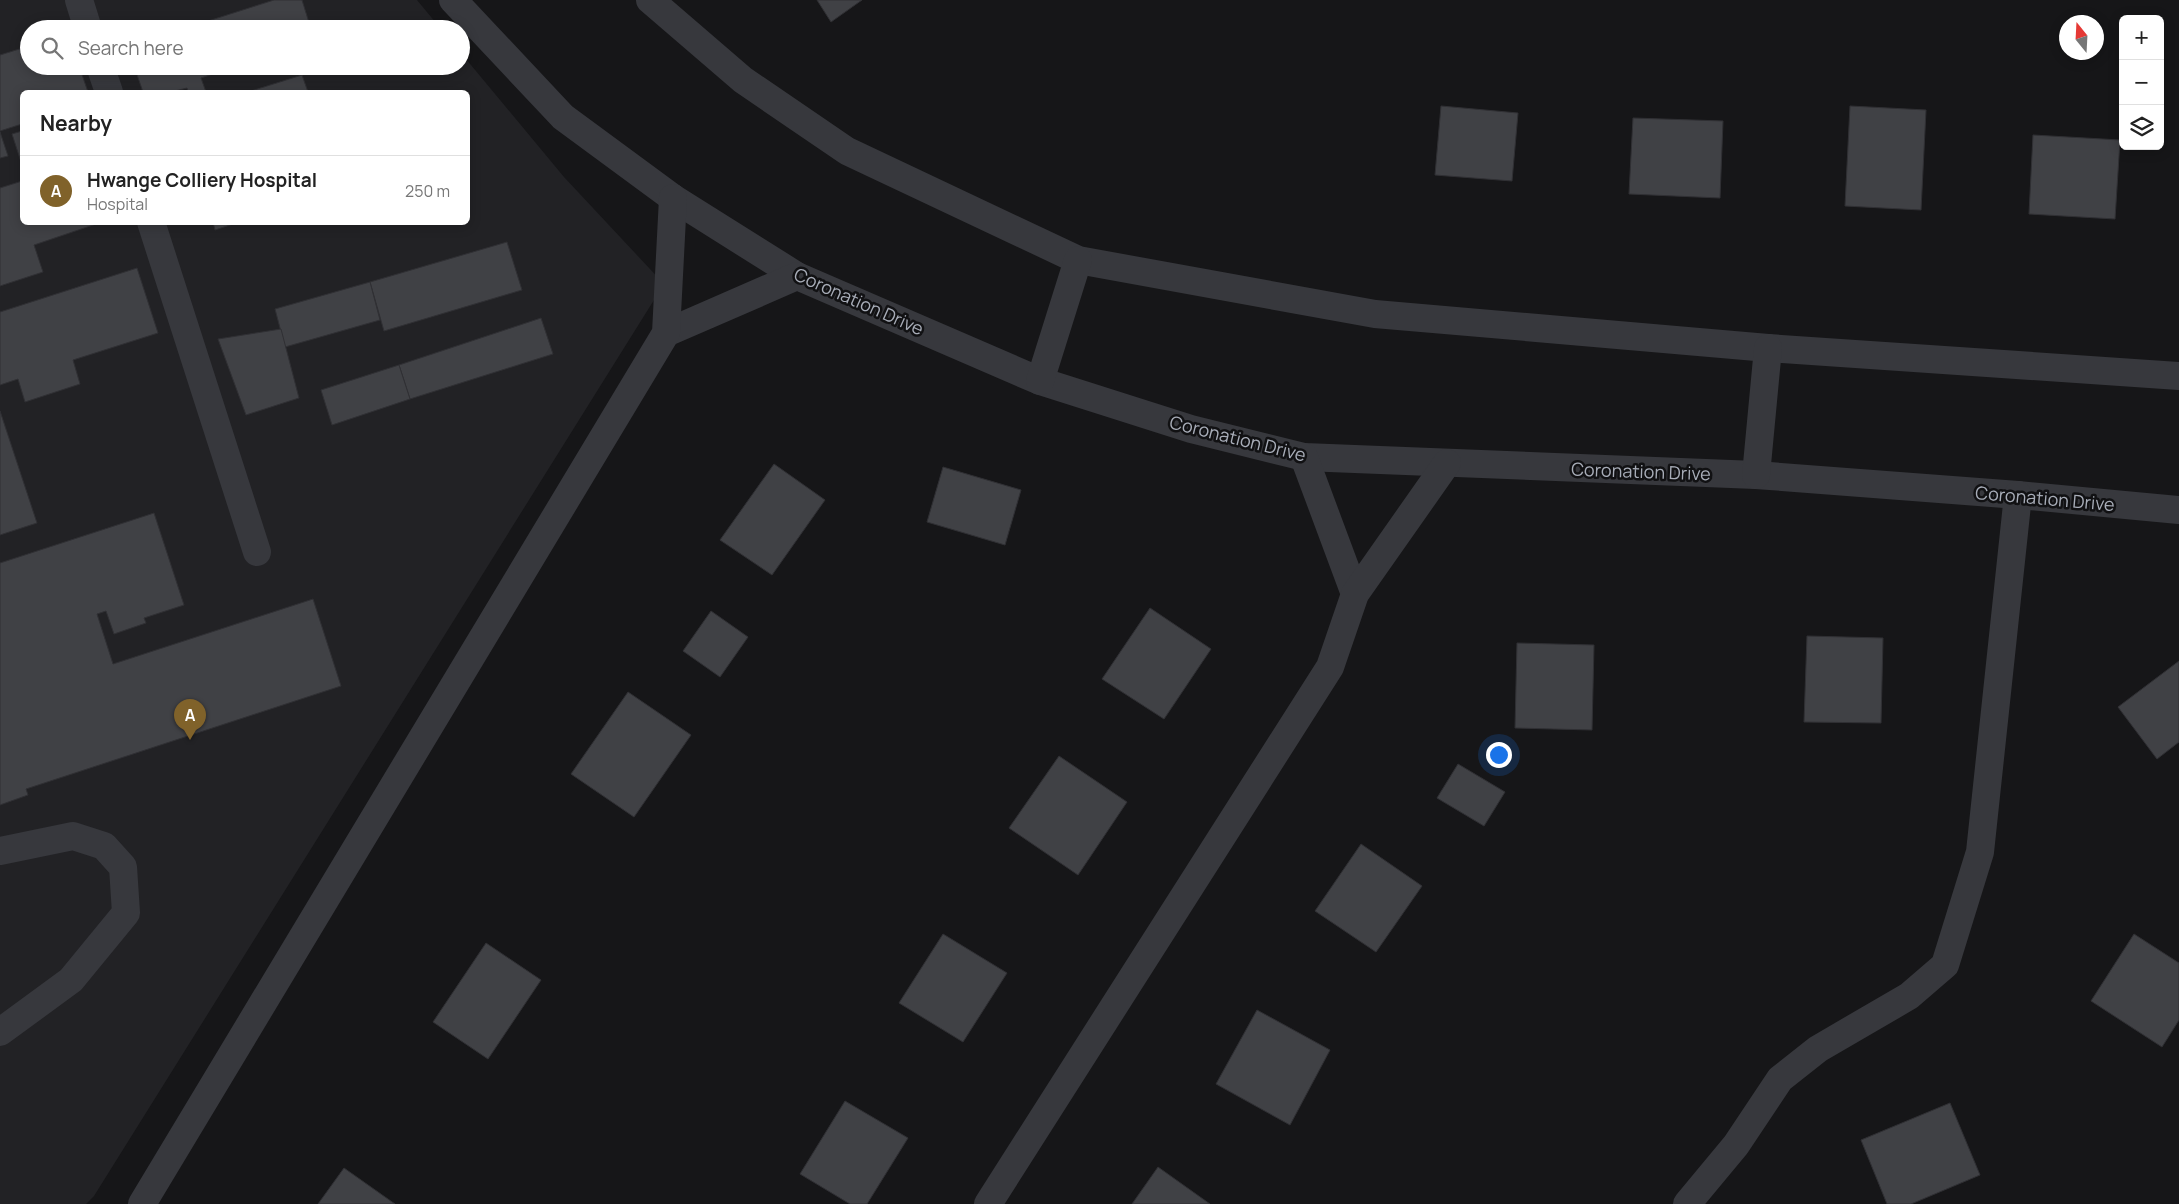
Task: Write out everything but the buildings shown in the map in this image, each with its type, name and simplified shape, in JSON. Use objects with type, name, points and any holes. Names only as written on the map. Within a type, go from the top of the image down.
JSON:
[{"type":"street","points":[[79,0],[85,20]]},
{"type":"street","name":"Coronation Drive","points":[[453,0],[562,117],[673,198],[797,276],[1040,380],[1191,429],[1304,457],[1756,475],[2018,495],[2179,510]]},
{"type":"street","points":[[650,0],[743,80],[847,151],[1078,260],[1375,314],[1768,348],[2179,376]]},
{"type":"street","points":[[103,75],[108,90]]},
{"type":"street","points":[[142,1204],[666,333],[673,198]]},
{"type":"street","points":[[152,225],[257,552]]},
{"type":"street","points":[[1040,380],[1078,260]]},
{"type":"street","points":[[666,333],[797,276]]},
{"type":"street","points":[[1756,475],[1768,348]]},
{"type":"street","points":[[1304,457],[1355,594]]},
{"type":"street","points":[[988,1204],[1330,667],[1355,594],[1447,463]]},
{"type":"street","points":[[1687,1204],[1736,1145],[1780,1079],[1818,1049],[1909,996],[1944,965],[1980,852],[2018,495]]},
{"type":"street","points":[[0,851],[73,836],[104,846],[124,867],[126,913],[71,980],[0,1032]]},
{"type":"shaded area","points":[[0,0],[417,0],[434,20],[20,20],[20,75],[470,75],[470,64],[564,177],[664,284],[94,1196],[86,1204],[0,1204]]},
{"type":"place","name":"Hwange Colliery Hospital","points":[[190,740]]}]
